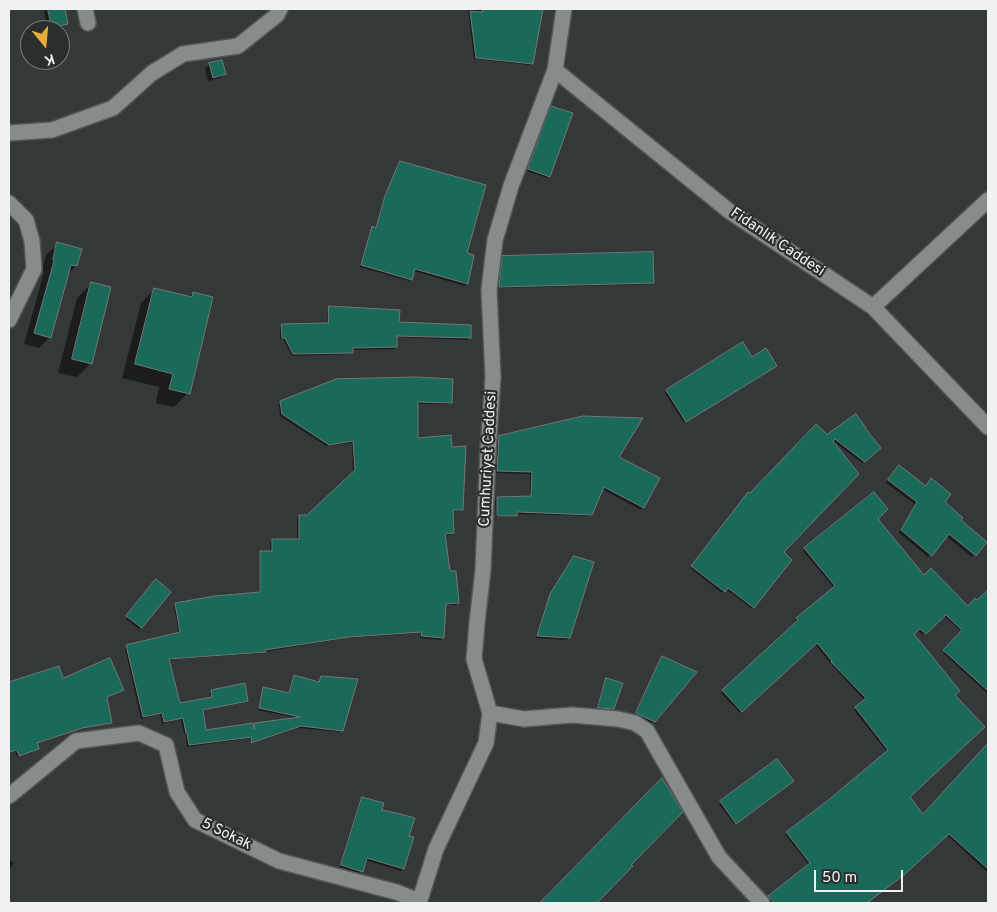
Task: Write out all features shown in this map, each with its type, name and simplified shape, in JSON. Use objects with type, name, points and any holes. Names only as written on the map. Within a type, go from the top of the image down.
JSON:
[{"type":"street","points":[[9,133],[52,130],[113,108],[152,72],[183,54],[238,46],[277,15],[280,9]]},
{"type":"street","name":"Cumhuriyet Caddesi","points":[[418,903],[436,849],[486,743],[490,714],[474,659],[483,570],[488,451],[494,377],[489,290],[495,240],[511,186],[555,70],[564,9]]},
{"type":"street","name":"Fidanlık Caddesi","points":[[555,70],[729,211],[873,307],[988,427]]},
{"type":"street","points":[[873,307],[988,200]]},
{"type":"street","points":[[9,203],[26,220],[32,241],[34,269],[9,320]]},
{"type":"street","points":[[490,714],[524,719],[572,715],[618,719],[635,723],[647,731],[719,857],[762,903]]},
{"type":"street","name":"5 Sokak","points":[[9,796],[76,741],[139,733],[166,745],[177,792],[195,820],[279,861],[396,892],[418,903]]},
{"type":"building","points":[[48,9],[65,9],[67,20],[50,20]]},
{"type":"building","points":[[482,9],[543,9],[533,64],[476,58],[470,11],[482,12]]},
{"type":"building","points":[[222,60],[226,74],[213,78],[209,63]]},
{"type":"building","points":[[551,106],[573,113],[550,177],[528,169]]},
{"type":"building","points":[[400,161],[486,185],[467,253],[474,255],[468,284],[415,269],[412,280],[361,265],[372,226],[376,228],[385,196]]},
{"type":"building","points":[[57,242],[82,249],[77,266],[71,265],[51,338],[34,333],[54,261]]},
{"type":"building","points":[[653,252],[654,283],[499,287],[502,256]]},
{"type":"building","points":[[91,282],[111,287],[92,364],[72,359]]},
{"type":"building","points":[[154,288],[192,297],[193,292],[213,297],[190,394],[169,389],[173,374],[135,364]]},
{"type":"building","points":[[329,306],[400,310],[399,322],[471,325],[471,338],[397,336],[397,347],[353,348],[353,353],[293,354],[285,338],[282,338],[281,324],[328,323]]},
{"type":"building","points":[[743,342],[752,357],[766,348],[777,366],[686,422],[666,390]]},
{"type":"building","points":[[417,377],[453,379],[452,403],[418,402],[418,438],[451,435],[452,447],[466,446],[463,510],[453,510],[454,533],[445,534],[450,571],[456,571],[459,603],[446,604],[444,638],[421,636],[422,632],[349,637],[265,650],[266,652],[169,659],[180,703],[212,697],[211,690],[245,683],[248,701],[203,710],[206,730],[253,723],[254,729],[255,723],[300,717],[259,708],[263,687],[289,693],[294,675],[319,682],[321,676],[358,679],[343,731],[301,726],[251,743],[252,737],[189,745],[183,718],[164,722],[162,713],[143,717],[126,645],[180,632],[175,603],[215,596],[260,592],[260,551],[272,551],[272,539],[299,539],[299,515],[307,515],[355,470],[353,441],[329,445],[282,414],[280,401],[336,379]]},
{"type":"building","points":[[856,414],[881,448],[865,462],[835,439],[833,441],[859,474],[784,552],[792,560],[754,608],[728,588],[725,592],[691,566],[748,492],[750,493],[816,424],[827,434]]},
{"type":"building","points":[[583,416],[643,418],[619,457],[660,478],[644,508],[604,487],[592,515],[517,512],[517,516],[497,516],[497,497],[531,496],[532,472],[497,471],[499,436]]},
{"type":"building","points":[[899,465],[926,486],[931,478],[951,494],[945,502],[963,518],[961,520],[987,542],[976,556],[949,534],[932,556],[901,530],[917,502],[888,480]]},
{"type":"building","points":[[874,492],[888,509],[878,519],[924,575],[931,568],[968,606],[975,598],[977,600],[988,590],[988,691],[943,650],[962,630],[946,615],[926,634],[920,629],[914,634],[960,691],[955,695],[985,727],[910,797],[923,814],[988,743],[988,869],[949,834],[905,874],[867,903],[774,903],[768,896],[810,863],[786,832],[826,802],[888,750],[855,707],[866,698],[831,662],[817,643],[742,712],[722,690],[798,620],[796,618],[835,586],[804,548]]},
{"type":"building","points":[[574,556],[594,562],[570,638],[537,636],[550,594]]},
{"type":"building","points":[[156,579],[171,592],[142,628],[126,616]]},
{"type":"building","points":[[662,656],[697,672],[655,722],[636,713]]},
{"type":"building","points":[[110,658],[124,690],[107,697],[112,723],[82,728],[37,743],[39,749],[19,756],[17,750],[9,752],[9,682],[59,666],[63,678]]},
{"type":"building","points":[[606,678],[623,683],[614,709],[598,708]]},
{"type":"building","points":[[777,759],[794,781],[736,824],[720,801]]},
{"type":"building","points":[[662,778],[683,812],[597,903],[540,903]]},
{"type":"building","points":[[362,797],[384,803],[382,810],[415,818],[409,836],[414,837],[404,869],[367,858],[363,872],[341,865]]}]
